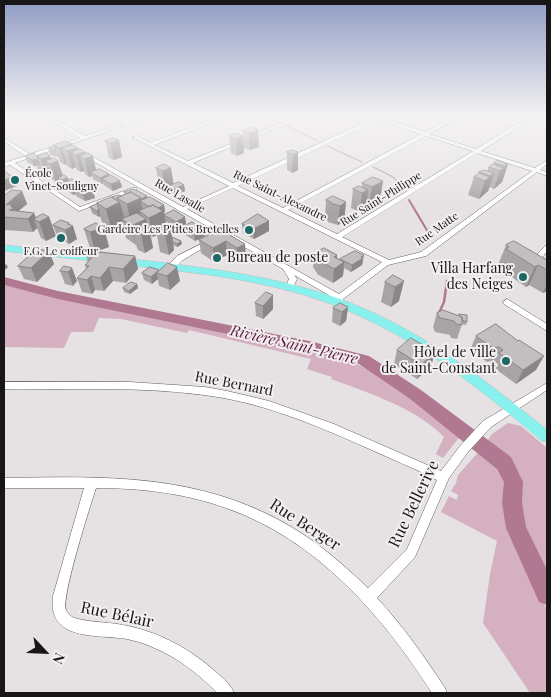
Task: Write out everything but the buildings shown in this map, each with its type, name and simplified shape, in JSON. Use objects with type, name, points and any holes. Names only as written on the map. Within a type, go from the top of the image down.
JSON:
[{"type":"main road","points":[[4,248],[226,276],[289,288],[339,301],[426,347],[465,373],[547,437]]},
{"type":"street","points":[[16,148],[29,156]]},
{"type":"street","points":[[7,164],[55,148]]},
{"type":"street","name":"Rue Lasalle","points":[[72,148],[339,301]]},
{"type":"street","name":"Rue Saint-Alexandre","points":[[158,148],[388,262]]},
{"type":"street","points":[[189,163],[227,148]]},
{"type":"street","points":[[181,210],[315,148]]},
{"type":"street","points":[[284,210],[400,148]]},
{"type":"street","points":[[466,148],[547,174]]},
{"type":"street","name":"Rue Saint-Philippe","points":[[339,236],[483,148]]},
{"type":"street","name":"Rue Matte","points":[[339,301],[388,262],[423,254],[547,162]]},
{"type":"street","points":[[7,164],[79,209],[140,186]]},
{"type":"street","points":[[171,268],[180,258],[224,234]]},
{"type":"street","points":[[547,247],[538,258],[540,263],[547,268]]},
{"type":"street","points":[[284,268],[293,279],[289,288]]},
{"type":"street","points":[[507,302],[547,328]]},
{"type":"street","name":"Rue Bernard","points":[[4,386],[158,387],[207,391],[244,398],[289,410],[322,423],[443,478]]},
{"type":"street","name":"Rue Bellerive","points":[[369,597],[411,553],[443,478],[479,431],[547,386]]},
{"type":"street","name":"Rue Berger","points":[[4,484],[139,485],[176,489],[203,495],[243,508],[298,538],[332,564],[369,597],[411,649],[440,693]]},
{"type":"street","name":"Rue Bélair","points":[[91,484],[60,592],[59,609],[61,616],[71,624],[126,632],[157,642],[202,670],[227,693]]},
{"type":"shaded area","points":[[4,285],[345,359],[379,374],[461,435],[443,458],[436,454],[444,437],[419,417],[391,402],[331,379],[332,377],[307,369],[311,359],[189,330],[187,333],[121,319],[99,318],[93,332],[71,332],[64,348],[4,347]]},
{"type":"shaded area","points":[[508,423],[521,426],[547,448],[547,581],[514,515],[519,483],[505,460],[485,444],[492,434]]},
{"type":"shaded area","points":[[481,449],[503,470],[509,482],[509,525],[523,549],[528,571],[547,610],[547,693],[530,693],[483,623],[497,541],[441,512],[449,496],[457,500],[458,495],[451,491],[458,475]]},
{"type":"waterway","points":[[330,148],[362,162]]},
{"type":"waterway","points":[[373,167],[393,177],[400,185]]},
{"type":"waterway","points":[[399,184],[403,190]]},
{"type":"waterway","points":[[409,200],[428,232]]},
{"type":"waterway","name":"Rivière Saint-Pierre","points":[[4,281],[58,295],[309,346],[364,360],[415,394],[504,463],[514,482],[512,503],[516,528],[547,594]]},
{"type":"waterway","points":[[439,313],[444,302],[447,281]]},
{"type":"place","name":"École Vinet-Souligny","points":[[15,180]]},
{"type":"place","name":"Gardeire Les P'tites Bretelles","points":[[249,230]]},
{"type":"place","name":"F.G. Le coiffeur","points":[[61,238]]},
{"type":"place","name":"Bureau de poste","points":[[217,258]]},
{"type":"place","name":"Villa Harfang des Neiges","points":[[523,277]]},
{"type":"place","name":"Hôtel de ville de Saint-Constant","points":[[506,361]]}]
